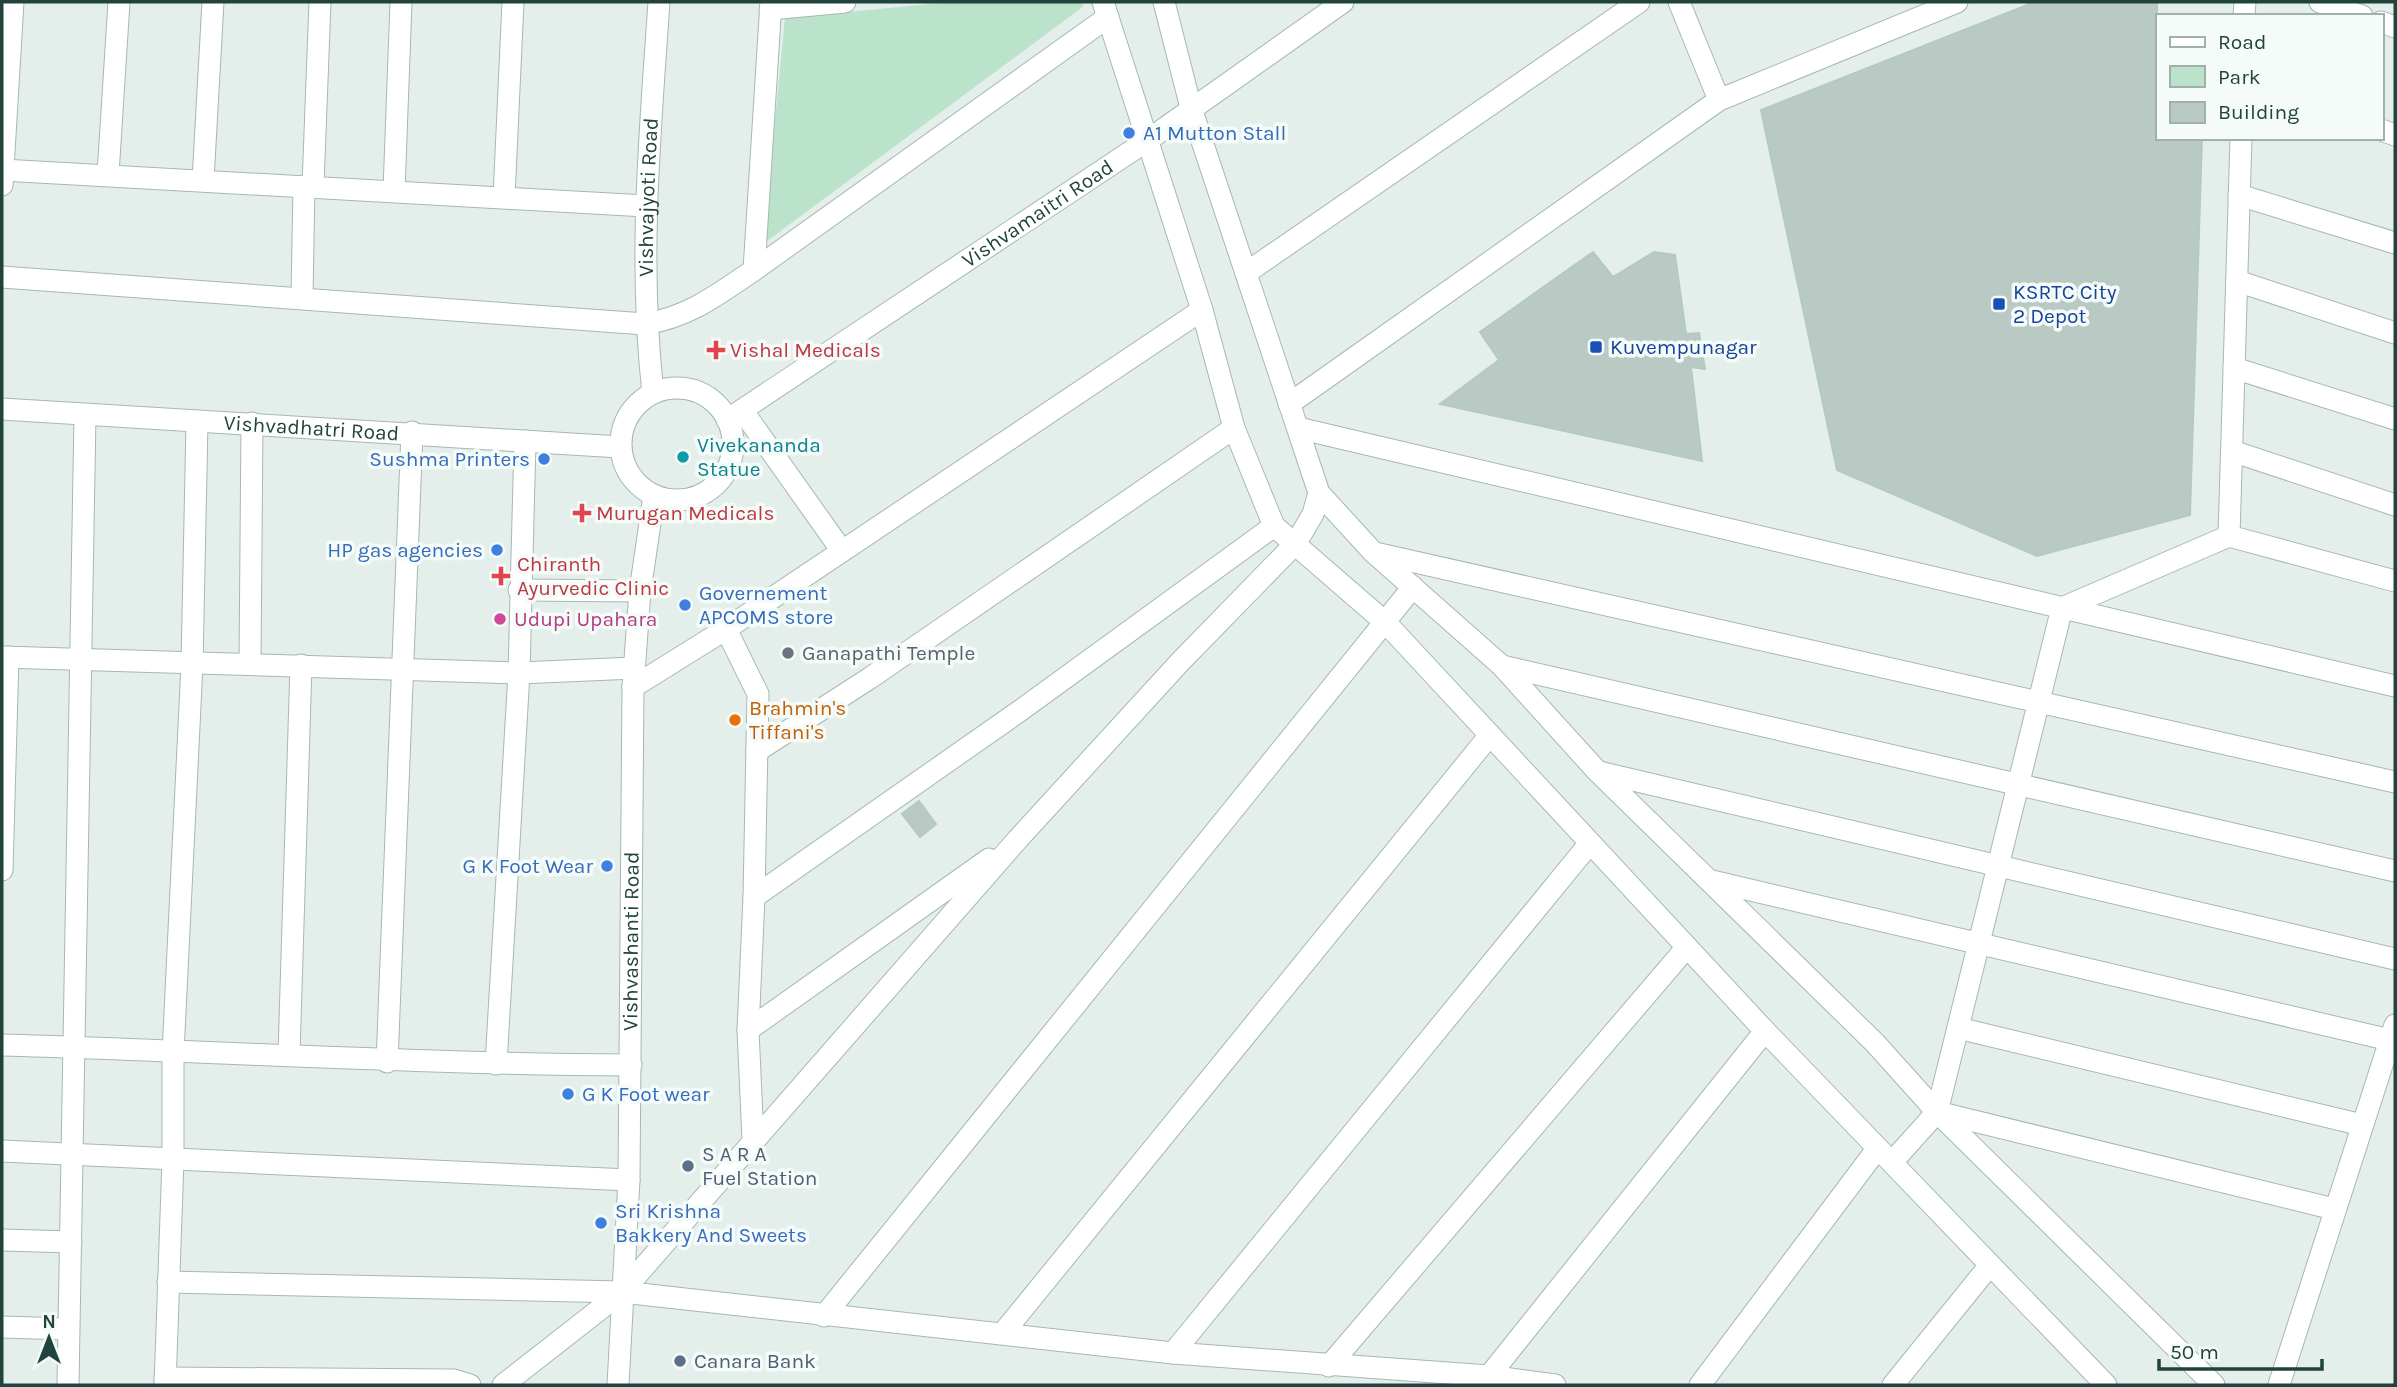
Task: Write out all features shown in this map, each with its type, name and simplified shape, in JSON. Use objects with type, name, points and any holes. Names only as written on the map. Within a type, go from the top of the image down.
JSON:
[{"type":"street","points":[[2,186],[13,2]]},
{"type":"street","points":[[108,174],[119,2]]},
{"type":"street","points":[[203,180],[214,2]]},
{"type":"street","points":[[302,297],[320,2]]},
{"type":"street","points":[[394,191],[401,2]]},
{"type":"street","points":[[503,197],[513,2]]},
{"type":"street","name":"Vishvajyoti Road","points":[[653,393],[645,324],[646,206],[659,2]]},
{"type":"street","points":[[754,270],[771,5],[845,2]]},
{"type":"street","points":[[1164,2],[1191,108],[1319,493],[1373,552],[1502,666],[1597,771],[1874,1043],[1937,1112],[2214,1385]]},
{"type":"street","name":"Vishvamaitri Road","points":[[734,415],[1148,140],[1343,2]]},
{"type":"street","points":[[1246,273],[1639,2]]},
{"type":"street","points":[[1679,2],[1719,100]]},
{"type":"street","points":[[1289,404],[1719,100],[1957,2]]},
{"type":"street","points":[[2320,2],[2356,14]]},
{"type":"street","points":[[2,277],[645,324],[674,320],[754,270],[1105,9],[1202,310],[1234,428],[1274,526],[1386,623],[1765,1031],[2106,1385]]},
{"type":"street","points":[[2229,536],[2241,140]]},
{"type":"street","points":[[2,170],[646,206]]},
{"type":"street","points":[[2239,195],[2395,243]]},
{"type":"street","points":[[2237,281],[2395,332]]},
{"type":"street","points":[[2,870],[5,657],[633,678],[726,629],[1202,310]]},
{"type":"street","points":[[2234,368],[2395,419]]},
{"type":"street","points":[[734,415],[731,462],[722,479],[708,491],[691,499],[672,500],[654,496],[638,486],[627,471],[620,447],[626,418],[638,403],[653,393],[671,388],[689,389],[707,396],[721,409],[734,415],[842,551]]},
{"type":"street","name":"Vishvadhatri Road","points":[[2,409],[412,432],[620,447]]},
{"type":"street","points":[[68,1385],[85,415]]},
{"type":"street","points":[[197,422],[192,665],[173,1053],[173,1160],[165,1382],[454,1380],[470,1385]]},
{"type":"street","points":[[250,664],[252,423]]},
{"type":"street","points":[[757,751],[870,678],[1234,428]]},
{"type":"street","points":[[1298,429],[2395,685]]},
{"type":"street","points":[[387,1062],[412,432]]},
{"type":"street","points":[[496,1065],[519,673],[519,590],[526,441]]},
{"type":"street","points":[[2232,451],[2395,505]]},
{"type":"street","points":[[503,1385],[622,1292],[1018,839],[1180,662],[1296,543],[1312,514],[1319,493]]},
{"type":"street","name":"Vishvashanti Road","points":[[618,1385],[629,1180],[633,678],[640,591],[654,496]]},
{"type":"street","points":[[754,897],[1021,710],[1274,526]]},
{"type":"street","points":[[2062,608],[2229,536],[2395,581]]},
{"type":"street","points":[[1373,552],[2395,782]]},
{"type":"street","points":[[824,1316],[1413,587]]},
{"type":"street","points":[[519,590],[640,591]]},
{"type":"street","points":[[1699,1385],[1885,1155],[1937,1112],[2062,608]]},
{"type":"street","points":[[726,629],[758,694],[748,1030],[753,1140]]},
{"type":"street","points":[[289,1054],[301,665]]},
{"type":"street","points":[[1502,666],[2395,871]]},
{"type":"street","points":[[1003,1333],[1490,735]]},
{"type":"street","points":[[1597,771],[2395,959]]},
{"type":"street","points":[[748,1030],[1018,839]]},
{"type":"street","points":[[1173,1353],[1590,843]]},
{"type":"street","points":[[1710,880],[1979,944],[2393,1033],[2279,1385]]},
{"type":"street","points":[[1329,1366],[1687,947]]},
{"type":"street","points":[[1958,1028],[2362,1125]]},
{"type":"street","points":[[1489,1376],[1765,1031]]},
{"type":"street","points":[[2,1045],[173,1053],[289,1054],[387,1062],[631,1065]]},
{"type":"street","points":[[1937,1112],[2334,1209]]},
{"type":"street","points":[[2,1151],[629,1180]]},
{"type":"street","points":[[2,1240],[71,1242]]},
{"type":"street","points":[[1893,1385],[1990,1265]]},
{"type":"street","points":[[168,1282],[622,1292],[1173,1353],[1489,1376],[1555,1385]]},
{"type":"street","points":[[2,1327],[68,1329]]},
{"type":"green space","points":[[951,2],[1081,2],[1084,6],[763,244],[785,18]]},
{"type":"building","name":"KSRTC City 2 Depot","points":[[2035,2],[2157,2],[2156,140],[2202,140],[2190,515],[2037,556],[1837,470],[1761,110]]},
{"type":"building","name":"Kuvempunagar","points":[[1593,252],[1613,277],[1654,252],[1675,255],[1686,334],[1699,333],[1705,369],[1691,367],[1702,461],[1440,404],[1499,360],[1480,332]]},
{"type":"building","points":[[919,801],[936,824],[920,837],[902,814]]},
{"type":"place","name":"A1 Mutton Stall","points":[[1129,133]]},
{"type":"place","name":"KSRTC City 2 Depot","points":[[1999,304]]},
{"type":"place","name":"Kuvempunagar","points":[[1596,347]]},
{"type":"place","name":"Vishal Medicals","points":[[716,350]]},
{"type":"place","name":"Vivekananda Statue","points":[[683,457]]},
{"type":"place","name":"Sushma Printers","points":[[544,459]]},
{"type":"place","name":"Murugan Medicals","points":[[582,513]]},
{"type":"place","name":"HP gas agencies","points":[[497,550]]},
{"type":"place","name":"Chiranth Ayurvedic Clinic","points":[[501,576]]},
{"type":"place","name":"Governement APCOMS store","points":[[685,605]]},
{"type":"place","name":"Udupi Upahara","points":[[500,619]]},
{"type":"place","name":"Ganapathi Temple","points":[[788,653]]},
{"type":"place","name":"Brahmin's Tiffani's","points":[[735,720]]},
{"type":"place","name":"G K Foot Wear","points":[[607,866]]},
{"type":"place","name":"G K Foot wear","points":[[568,1094]]},
{"type":"place","name":"S A R A Fuel Station","points":[[688,1166]]},
{"type":"place","name":"Sri Krishna Bakkery And Sweets","points":[[601,1223]]},
{"type":"place","name":"Canara Bank","points":[[680,1361]]}]
